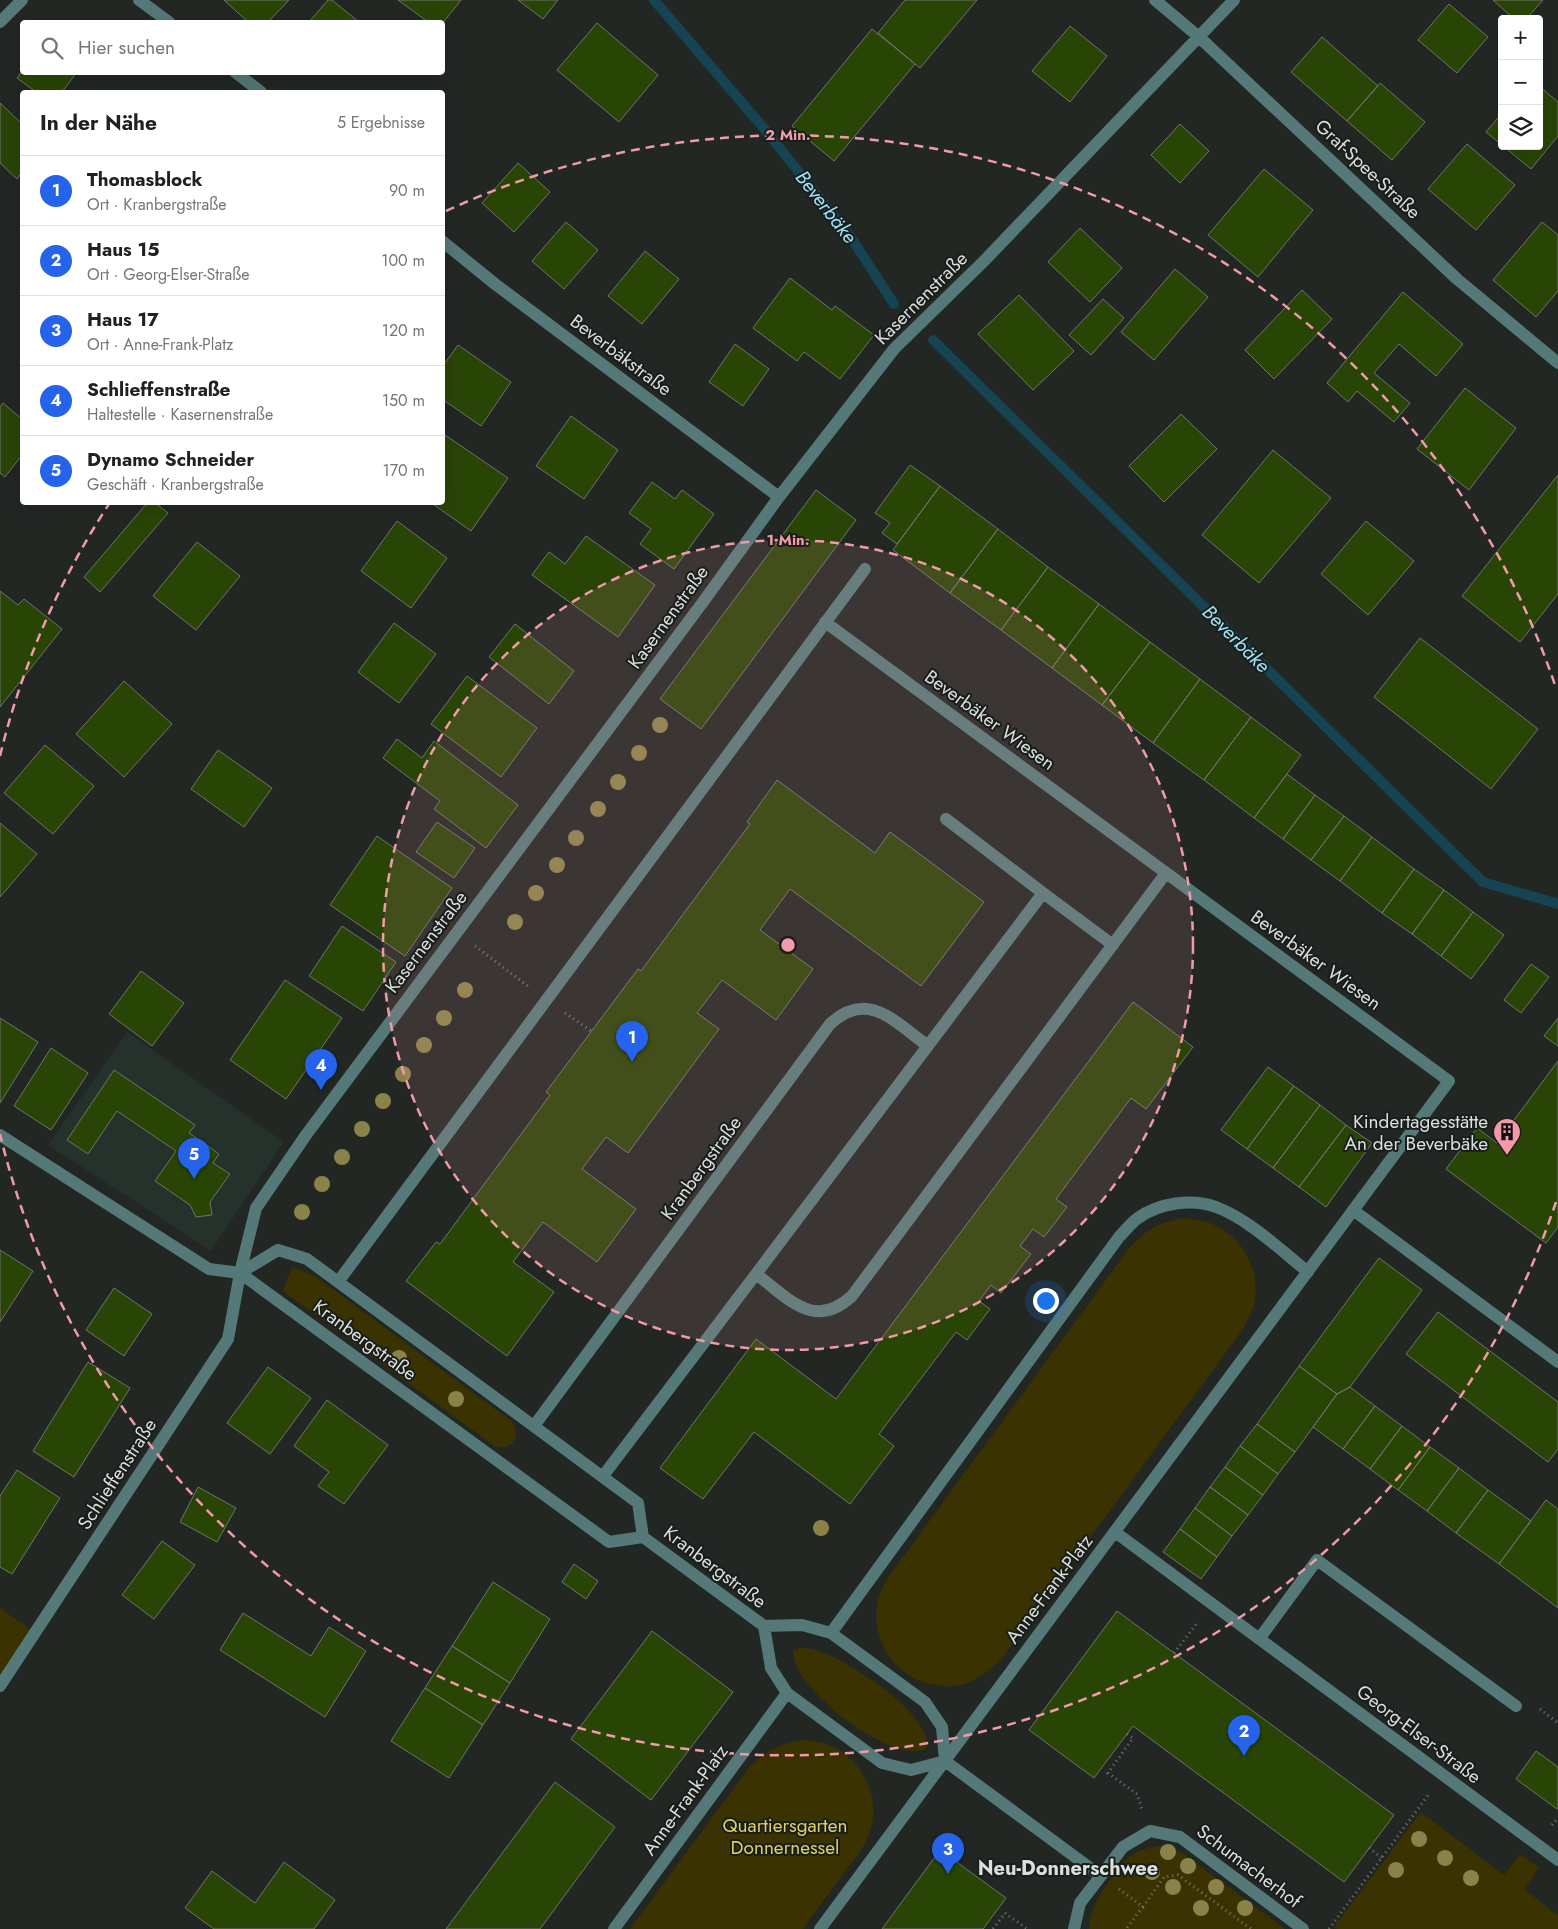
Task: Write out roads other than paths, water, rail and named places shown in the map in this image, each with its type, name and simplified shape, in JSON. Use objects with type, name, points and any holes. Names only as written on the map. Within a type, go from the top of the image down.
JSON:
[{"type":"street","points":[[0,22],[22,0]]},
{"type":"street","points":[[139,0],[166,20]]},
{"type":"street","name":"Graf-Spee-Straße","points":[[1155,0],[1199,37],[1457,279],[1558,363]]},
{"type":"street","name":"Kasernenstraße","points":[[240,1272],[256,1208],[306,1135],[779,497],[894,349],[984,261],[1234,0]]},
{"type":"street","points":[[239,75],[258,90]]},
{"type":"street","name":"Beverbäkstraße","points":[[445,243],[495,284],[779,497]]},
{"type":"street","points":[[338,1282],[864,569]]},
{"type":"street","name":"Beverbäker Wiesen","points":[[825,622],[1450,1081],[1353,1210]]},
{"type":"street","points":[[946,819],[1113,945]]},
{"type":"street","points":[[756,1274],[801,1308],[814,1312],[828,1311],[841,1306],[858,1288],[1166,873]]},
{"type":"street","points":[[603,1476],[1044,893]]},
{"type":"street","name":"Kranbergstraße","points":[[534,1426],[830,1024],[840,1015],[853,1009],[867,1008],[881,1012],[928,1046]]},
{"type":"street","points":[[0,1135],[210,1269],[240,1272]]},
{"type":"street","points":[[830,1633],[1119,1237],[1138,1218],[1162,1206],[1189,1202],[1216,1206],[1239,1219],[1308,1272]]},
{"type":"street","points":[[1353,1210],[1558,1362]]},
{"type":"street","name":"Anne-Frank-Platz","points":[[820,1929],[1353,1210]]},
{"type":"street","name":"Kranbergstraße","points":[[644,1537],[609,1542],[240,1272],[278,1250],[307,1259],[638,1503],[644,1537],[764,1626],[802,1624],[830,1633],[925,1702],[942,1727],[945,1761],[911,1770],[882,1763],[787,1693],[771,1668],[764,1626]]},
{"type":"street","name":"Schlieffenstraße","points":[[0,1686],[228,1338],[240,1272]]},
{"type":"street","name":"Georg-Elser-Straße","points":[[1115,1532],[1558,1860]]},
{"type":"street","points":[[1259,1639],[1317,1560],[1516,1706]]},
{"type":"street","name":"Anne-Frank-Platz","points":[[614,1929],[787,1693]]},
{"type":"street","points":[[945,1761],[1101,1876],[1080,1903],[1074,1929]]},
{"type":"street","name":"Schumacherhof","points":[[1101,1876],[1122,1846],[1150,1832],[1180,1838],[1303,1929]]},
{"type":"waterway","name":"Beverbäke","points":[[654,0],[767,132],[852,239],[894,304]]},
{"type":"waterway","name":"Beverbäke","points":[[933,340],[1483,882],[1558,904]]},
{"type":"place","name":"Thomasblock","points":[[632,1062]]},
{"type":"place","name":"Schlieffenstraße","points":[[321,1090]]},
{"type":"place","name":"Kindertagesstätte An der Beverbäke","points":[[1507,1156]]},
{"type":"place","name":"Dynamo Schneider","points":[[194,1179]]},
{"type":"place","name":"Haus 15","points":[[1244,1756]]},
{"type":"place","name":"Haus 17","points":[[948,1874]]},
{"type":"district","name":"Neu-Donnerschwee","points":[[1068,1868]]},
{"type":"park label","name":"Quartiersgarten Donnernessel","points":[[785,1836]]}]
